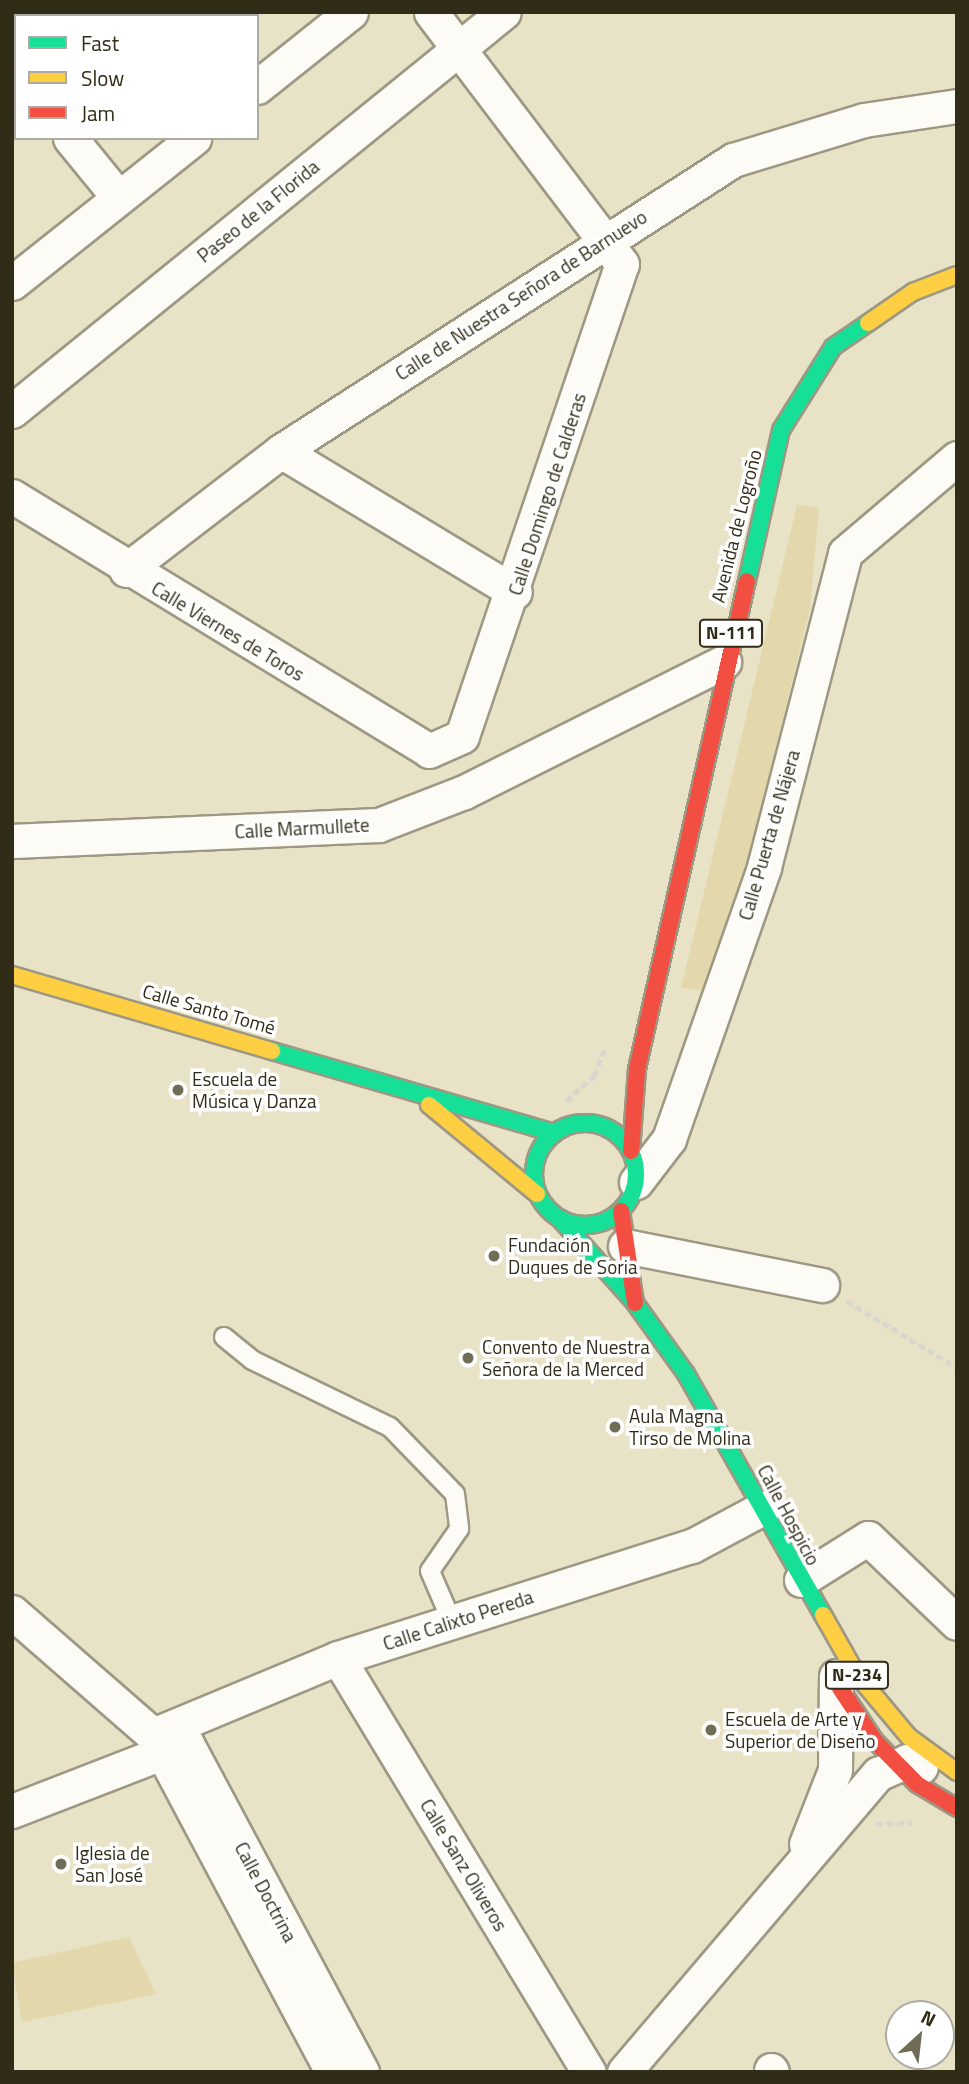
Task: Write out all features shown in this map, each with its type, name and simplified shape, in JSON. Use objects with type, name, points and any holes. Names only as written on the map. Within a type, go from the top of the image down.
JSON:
[{"type":"main road","name":"Avenida de Logroño","points":[[629,1181],[636,1074],[724,662],[782,430],[834,347],[913,292],[957,275]]},
{"type":"main road","name":"Calle Santo Tomé","points":[[12,975],[396,1082],[554,1133]]},
{"type":"main road","points":[[619,1090],[636,1074]]},
{"type":"main road","name":"Calle Santo Tomé","points":[[396,1082],[537,1194]]},
{"type":"main road","points":[[584,1122],[612,1130],[629,1181],[595,1225],[559,1219],[537,1194],[534,1160],[554,1133],[584,1122],[603,1107]]},
{"type":"main road","name":"Calle Hospicio","points":[[629,1181],[625,1246],[635,1303]]},
{"type":"main road","name":"Calle Hospicio","points":[[559,1219],[635,1303],[686,1374],[808,1593]]},
{"type":"main road","points":[[808,1593],[836,1674],[875,1741],[910,1766],[957,1808]]},
{"type":"main road","name":"N-234","points":[[808,1593],[857,1675],[909,1737],[957,1772]]},
{"type":"street","points":[[259,86],[351,12]]},
{"type":"street","points":[[431,12],[455,49],[605,238]]},
{"type":"street","name":"Paseo de la Florida","points":[[12,411],[455,49],[504,12]]},
{"type":"street","name":"Calle de Nuestra Señora de Barnuevo","points":[[126,570],[281,451],[605,238],[733,160],[864,120],[957,106]]},
{"type":"street","points":[[72,140],[119,198]]},
{"type":"street","points":[[12,283],[192,140]]},
{"type":"street","name":"Calle Domingo de Calderas","points":[[449,746],[461,736],[515,592],[622,264],[605,238]]},
{"type":"street","points":[[281,451],[515,592]]},
{"type":"street","name":"Calle Puerta de Nájera","points":[[629,1181],[669,1139],[764,867],[845,553],[957,458]]},
{"type":"street","name":"Calle Viernes de Toros","points":[[12,496],[126,570],[429,751],[449,746]]},
{"type":"street","name":"Calle Marmullete","points":[[12,841],[379,825],[464,792],[724,662]]},
{"type":"street","points":[[625,1246],[822,1285]]},
{"type":"street","name":"Calle Calixto Pereda","points":[[12,1811],[338,1658],[692,1546],[763,1508]]},
{"type":"street","points":[[808,1593],[868,1538],[957,1623]]},
{"type":"street","name":"Calle Doctrina","points":[[12,1612],[158,1744],[332,2072]]},
{"type":"street","name":"Calle Sanz Oliveros","points":[[338,1658],[589,2072]]},
{"type":"street","points":[[792,1875],[835,1770],[836,1674]]},
{"type":"street","name":"Calle Doctrina","points":[[158,1744],[186,1741],[362,2072]]},
{"type":"street","points":[[624,2072],[878,1773],[910,1766],[957,1791]]},
{"type":"lane","points":[[224,1337],[252,1360],[390,1427],[455,1494],[459,1529],[430,1571],[452,1622]]},
{"type":"path","points":[[822,1285],[957,1368]]},
{"type":"path","points":[[838,1821],[849,1829],[901,1820],[923,1826]]},
{"type":"shaded area","points":[[12,12],[167,12],[14,14],[12,99]]},
{"type":"shaded area","points":[[797,505],[819,508],[810,608],[726,952],[704,991],[681,988]]},
{"type":"shaded area","points":[[129,1937],[156,1994],[22,2022],[12,1963]]},
{"type":"traffic: fast","points":[[747,581],[781,430],[833,347],[868,323]]},
{"type":"traffic: fast","points":[[272,1051],[554,1133]]},
{"type":"traffic: fast","points":[[585,1123],[614,1131],[628,1145],[636,1174],[628,1203],[614,1217],[585,1225],[556,1217],[542,1203],[534,1174],[542,1145],[556,1131],[585,1123]]},
{"type":"traffic: fast","points":[[560,1219],[635,1303],[686,1374],[823,1615]]},
{"type":"traffic: slow","points":[[868,323],[913,292],[957,275]]},
{"type":"traffic: slow","points":[[12,975],[272,1051]]},
{"type":"traffic: slow","points":[[429,1105],[537,1194]]},
{"type":"traffic: slow","points":[[823,1615],[857,1675],[909,1737],[957,1772]]},
{"type":"traffic: jam","points":[[631,1151],[637,1069],[747,581]]},
{"type":"traffic: jam","points":[[621,1211],[635,1303]]},
{"type":"traffic: jam","points":[[840,1688],[875,1741],[917,1784],[957,1808]]},
{"type":"place","name":"Escuela de Música y Danza","points":[[178,1090]]},
{"type":"place","name":"Fundación Duques de Soria","points":[[494,1256]]},
{"type":"place","name":"Convento de Nuestra Señora de la Merced","points":[[468,1358]]},
{"type":"place","name":"Aula Magna Tirso de Molina","points":[[615,1427]]},
{"type":"place","name":"Escuela de Arte y Superior de Diseño","points":[[711,1730]]},
{"type":"place","name":"Iglesia de San José","points":[[61,1864]]}]
